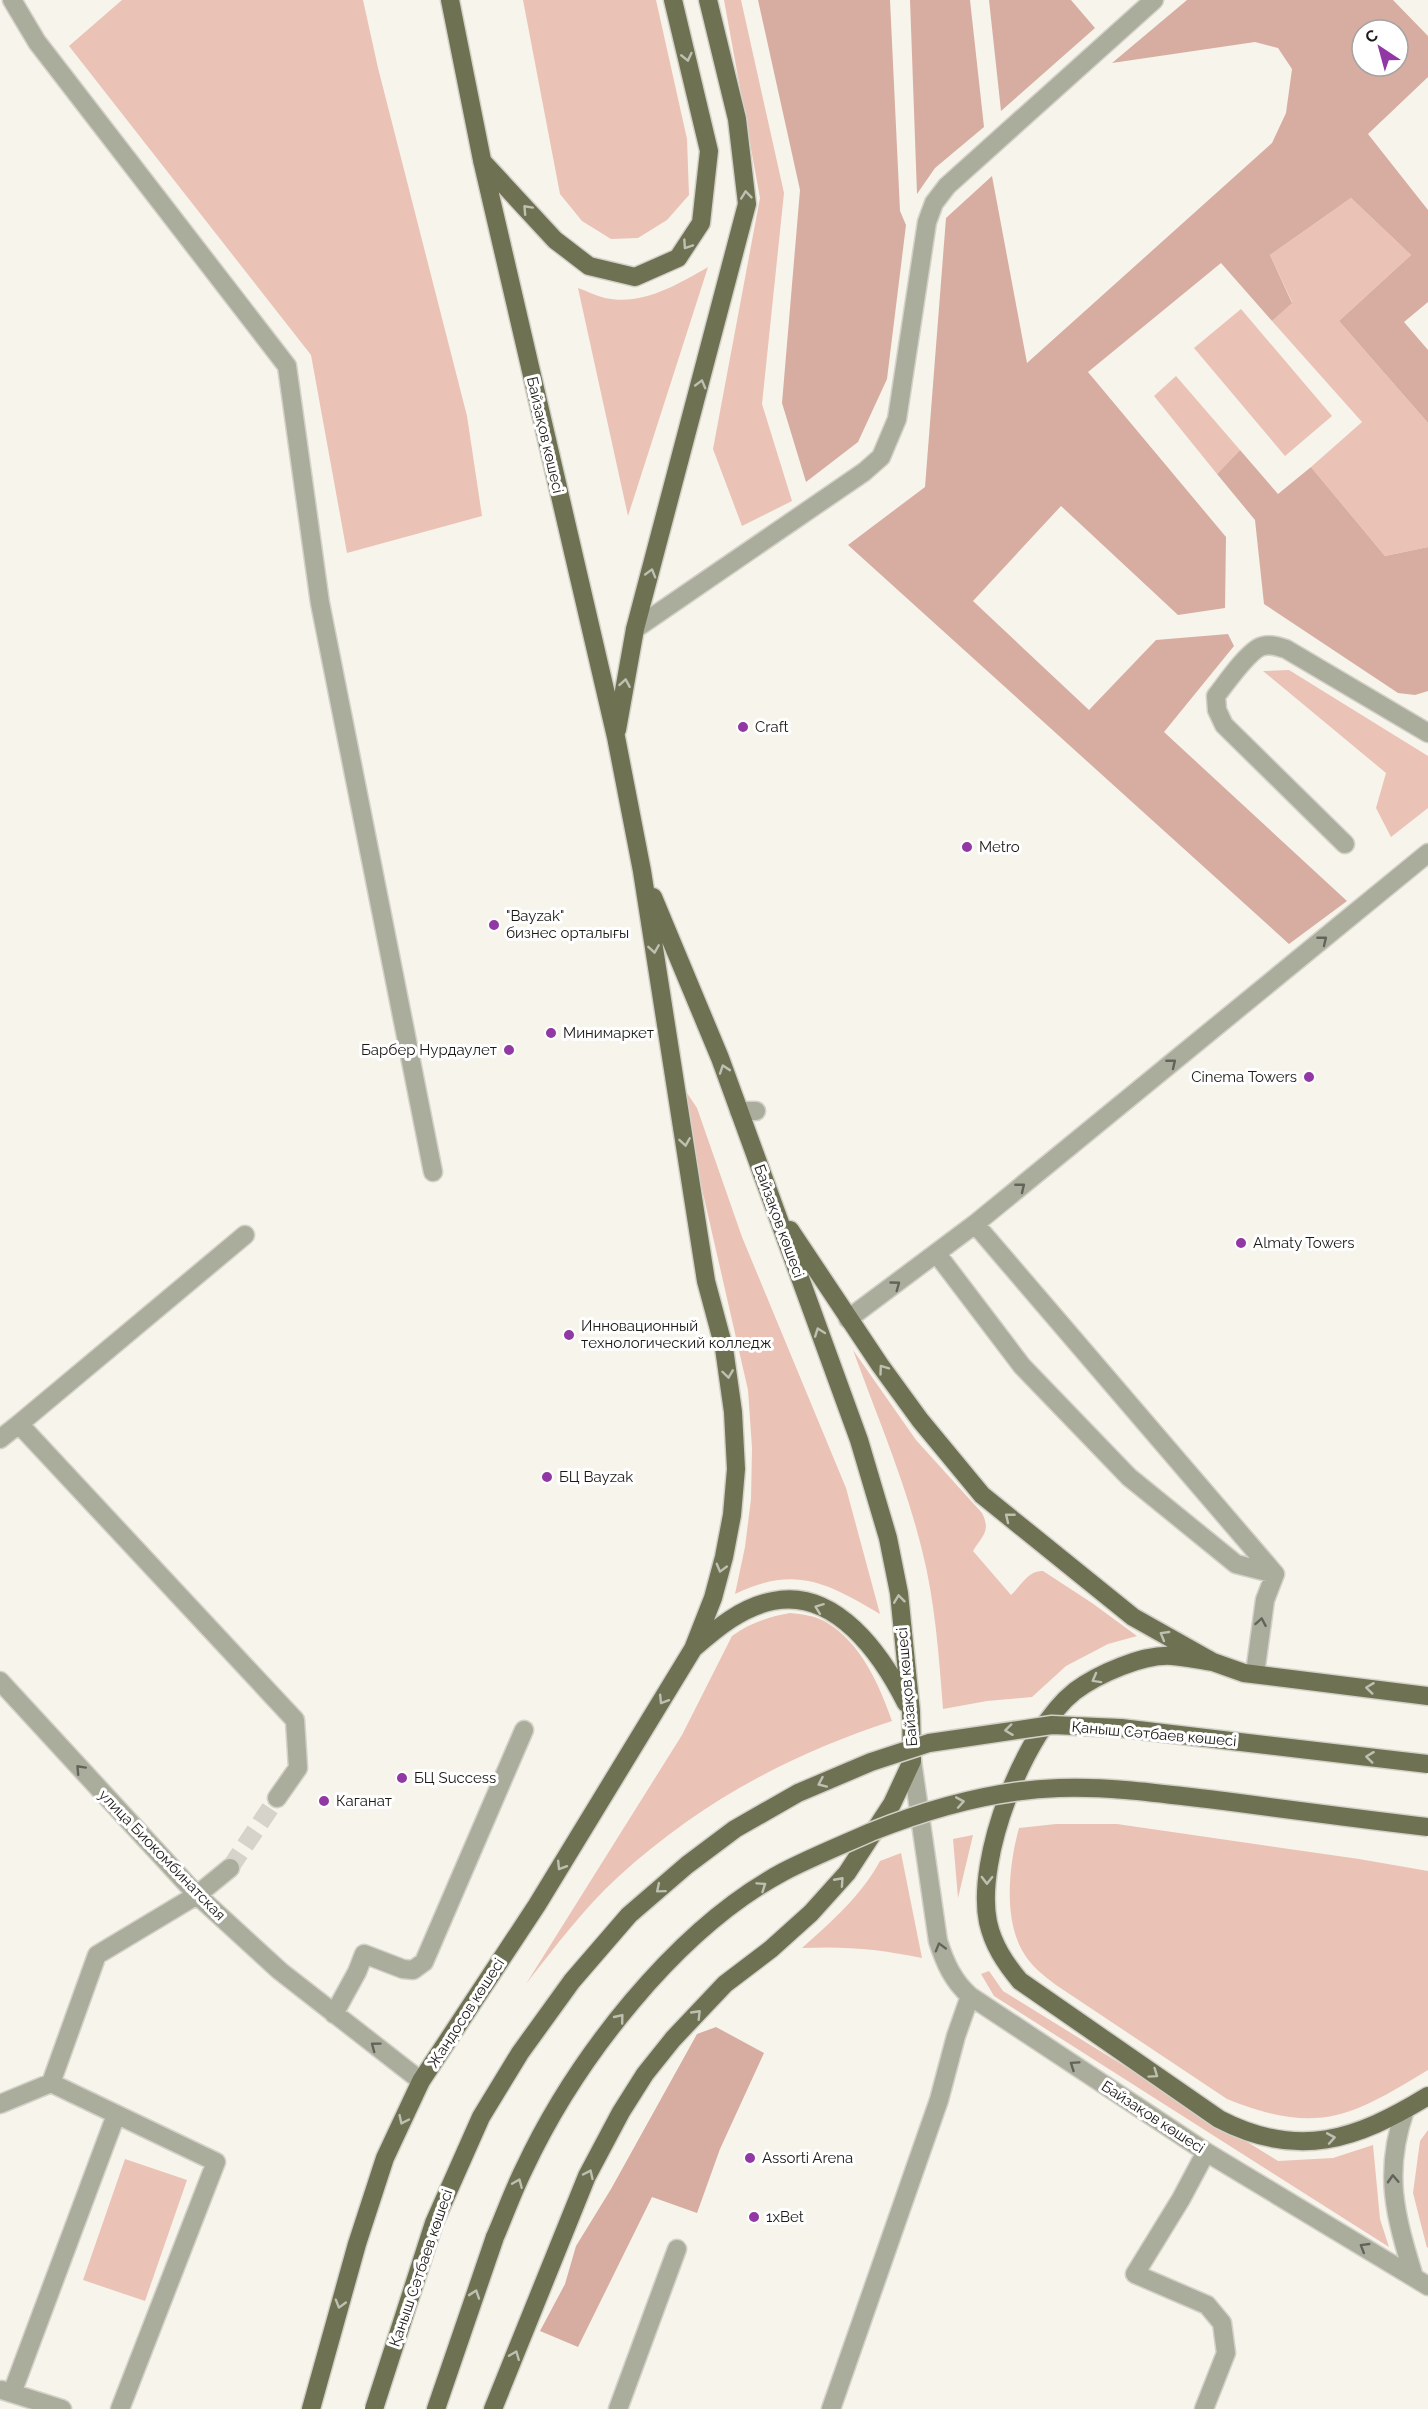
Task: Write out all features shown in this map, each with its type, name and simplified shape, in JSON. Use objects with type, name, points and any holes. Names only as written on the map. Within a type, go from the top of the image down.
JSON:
[{"type":"main road","name":"Байзақов көшесі","points":[[450,0],[482,160],[616,737],[642,871],[706,1281],[724,1348],[733,1412],[736,1469],[732,1515],[713,1599],[693,1649]]},
{"type":"main road","points":[[482,160],[555,240],[589,266],[635,278],[678,258],[701,223],[709,151],[673,0]]},
{"type":"main road","points":[[616,737],[635,629],[747,204],[737,119],[708,0]]},
{"type":"main road","name":"Байзақов көшесі","points":[[642,871],[720,1058],[748,1111],[772,1203],[859,1440],[888,1538],[898,1593],[911,1712],[912,1761]]},
{"type":"main road","points":[[772,1203],[848,1318],[920,1420],[982,1495],[1133,1617],[1212,1662],[1244,1673],[1428,1696]]},
{"type":"main road","points":[[693,1649],[733,1618],[773,1601],[796,1601],[822,1607],[844,1620],[881,1659],[911,1712]]},
{"type":"main road","name":"Жандосов көшесі","points":[[311,2409],[357,2244],[385,2158],[421,2081],[537,1905],[693,1649]]},
{"type":"main road","points":[[1212,1662],[1170,1656],[1149,1658],[1130,1664],[1075,1691],[1051,1716],[1026,1753],[994,1838],[987,1870],[988,1919],[992,1938],[1008,1968],[1020,1981],[1219,2119],[1245,2133],[1304,2143],[1348,2135],[1405,2110],[1428,2096]]},
{"type":"main road","name":"Қаныш Сәтбаев көшесі","points":[[374,2409],[434,2223],[482,2117],[520,2053],[572,1981],[629,1915],[687,1865],[735,1829],[798,1793],[871,1762],[929,1743],[1052,1725],[1121,1728],[1428,1764]]},
{"type":"main road","points":[[493,2409],[587,2176],[621,2112],[645,2074],[673,2039],[725,1984],[771,1949],[847,1873],[892,1804],[912,1761]]},
{"type":"main road","points":[[436,2409],[495,2237],[524,2168],[555,2110],[591,2054],[636,1998],[692,1937],[781,1873],[887,1826],[949,1804],[1059,1788],[1134,1790],[1428,1827]]},
{"type":"street","points":[[12,0],[37,42],[287,366],[320,603],[433,1172]]},
{"type":"street","points":[[635,629],[864,472],[881,457],[897,419],[927,222],[934,203],[955,179],[1154,0]]},
{"type":"street","points":[[1345,844],[1224,725],[1217,710],[1216,696],[1258,648],[1270,645],[1286,649],[1424,726]]},
{"type":"street","points":[[848,1318],[975,1224],[1428,853]]},
{"type":"street","points":[[975,1224],[1275,1574]]},
{"type":"street","points":[[0,1439],[245,1234]]},
{"type":"street","points":[[937,1254],[1022,1366],[1129,1477],[1236,1564],[1275,1574]]},
{"type":"street","points":[[19,1424],[295,1720],[298,1768],[277,1798]]},
{"type":"street","points":[[1255,1673],[1264,1600],[1275,1574]]},
{"type":"street","name":"улица Биокомбинатская","points":[[0,1681],[197,1896],[280,1971],[421,2081]]},
{"type":"street","points":[[334,2014],[364,1954],[403,1969],[413,1970],[424,1962],[524,1730]]},
{"type":"street","name":"Байзақов көшесі","points":[[912,1761],[938,1941],[945,1962],[958,1986],[1206,2152],[1421,2281]]},
{"type":"street","points":[[0,2104],[51,2083],[97,1955],[197,1896],[230,1868]]},
{"type":"street","points":[[831,2409],[939,2100],[970,1996]]},
{"type":"street","points":[[51,2083],[216,2162],[120,2409]]},
{"type":"street","points":[[1405,2110],[1396,2135],[1392,2171],[1395,2214],[1421,2281]]},
{"type":"street","points":[[63,2409],[6,2391],[116,2115]]},
{"type":"street","points":[[1205,2409],[1226,2353],[1222,2323],[1208,2305],[1135,2274],[1181,2199],[1206,2152]]},
{"type":"street","points":[[618,2409],[677,2248]]},
{"type":"shaded area","points":[[122,0],[363,0],[378,68],[467,416],[482,516],[347,553],[311,355],[69,46]]},
{"type":"shaded area","points":[[523,0],[656,0],[687,139],[689,195],[667,220],[638,238],[611,239],[582,221],[560,194]]},
{"type":"shaded area","points":[[724,0],[741,0],[784,193],[762,404],[792,501],[742,526],[713,449],[760,198]]},
{"type":"shaded area","points":[[758,0],[890,0],[900,211],[906,225],[887,379],[858,442],[806,482],[782,403],[800,190]]},
{"type":"shaded area","points":[[910,0],[970,0],[984,127],[935,168],[917,194]]},
{"type":"shaded area","points":[[989,0],[1071,0],[1095,28],[1001,111]]},
{"type":"shaded area","points":[[1187,0],[1393,0],[1428,36],[1428,77],[1368,134],[1428,210],[1428,302],[1404,322],[1428,350],[1428,423],[1339,321],[1411,255],[1351,198],[1270,255],[1292,303],[1272,321],[1221,263],[1088,372],[1226,537],[1225,608],[1178,615],[1061,506],[973,601],[1089,710],[1156,640],[1228,634],[1234,646],[1164,732],[1347,901],[1289,944],[848,545],[925,487],[946,218],[992,176],[1027,363],[1272,143],[1286,113],[1292,69],[1278,48],[1255,42],[1112,63]]},
{"type":"shaded area","points":[[1351,198],[1411,255],[1339,321],[1428,423],[1428,547],[1385,556],[1311,467],[1362,422],[1272,321],[1292,302],[1270,255]]},
{"type":"shaded area","points":[[708,267],[628,516],[578,288],[605,298],[632,299],[659,292]]},
{"type":"shaded area","points":[[1241,309],[1332,416],[1285,456],[1194,348]]},
{"type":"shaded area","points":[[1176,376],[1240,450],[1217,474],[1154,396]]},
{"type":"shaded area","points":[[1240,450],[1278,494],[1311,467],[1385,556],[1428,547],[1428,691],[1415,695],[1398,693],[1264,604],[1255,520],[1217,474]]},
{"type":"shaded area","points":[[1289,670],[1428,756],[1428,808],[1391,837],[1376,808],[1386,773],[1263,671]]},
{"type":"shaded area","points":[[687,1093],[697,1108],[742,1237],[846,1488],[880,1614],[827,1586],[793,1579],[756,1585],[735,1594],[745,1547],[751,1499],[752,1448],[748,1390],[683,1106]]},
{"type":"shaded area","points":[[853,1350],[916,1440],[982,1513],[986,1529],[973,1551],[1011,1595],[1033,1573],[1043,1571],[1137,1636],[1108,1644],[1066,1666],[1032,1697],[987,1701],[943,1709],[933,1609],[922,1550],[899,1474]]},
{"type":"shaded area","points":[[790,1613],[822,1620],[849,1641],[875,1679],[892,1721],[817,1749],[781,1766],[746,1784],[680,1826],[605,1889],[526,1984],[682,1735],[732,1636],[760,1621]]},
{"type":"shaded area","points":[[1056,1824],[1117,1824],[1428,1871],[1428,2070],[1376,2100],[1354,2110],[1332,2116],[1310,2118],[1286,2116],[1227,2099],[1056,1985],[1026,1957],[1017,1938],[1010,1907],[1011,1874],[1019,1828]]},
{"type":"shaded area","points":[[973,1835],[958,1898],[953,1839]]},
{"type":"shaded area","points":[[901,1853],[922,1958],[862,1949],[802,1948],[855,1897],[880,1861]]},
{"type":"shaded area","points":[[989,1971],[1003,1991],[1278,2161],[1333,2158],[1373,2145],[1380,2219],[1389,2247],[994,1996],[981,1974]]},
{"type":"shaded area","points":[[716,2027],[764,2053],[720,2149],[697,2213],[652,2197],[578,2347],[540,2331],[565,2284],[576,2246],[611,2189],[697,2034]]},
{"type":"shaded area","points":[[1428,2130],[1427,2248],[1413,2193],[1420,2141]]},
{"type":"shaded area","points":[[125,2159],[187,2180],[145,2301],[83,2280]]},
{"type":"tunnel","points":[[230,1868],[277,1798]]},
{"type":"place","name":"Craft","points":[[743,727]]},
{"type":"place","name":"Metro","points":[[967,847]]},
{"type":"place","name":"\"Bayzak\" бизнес орталығы","points":[[494,925]]},
{"type":"place","name":"Минимаркет","points":[[551,1033]]},
{"type":"place","name":"Барбер Нурдаулет","points":[[509,1050]]},
{"type":"place","name":"Cinema Towers","points":[[1309,1077]]},
{"type":"place","name":"Almaty Towers","points":[[1241,1243]]},
{"type":"place","name":"Инновационный технологический колледж","points":[[569,1335]]},
{"type":"place","name":"БЦ Bayzak","points":[[547,1477]]},
{"type":"place","name":"БЦ Success","points":[[402,1778]]},
{"type":"place","name":"Каганат","points":[[324,1801]]},
{"type":"place","name":"Assorti Arena","points":[[750,2158]]},
{"type":"place","name":"1xBet","points":[[754,2217]]}]
